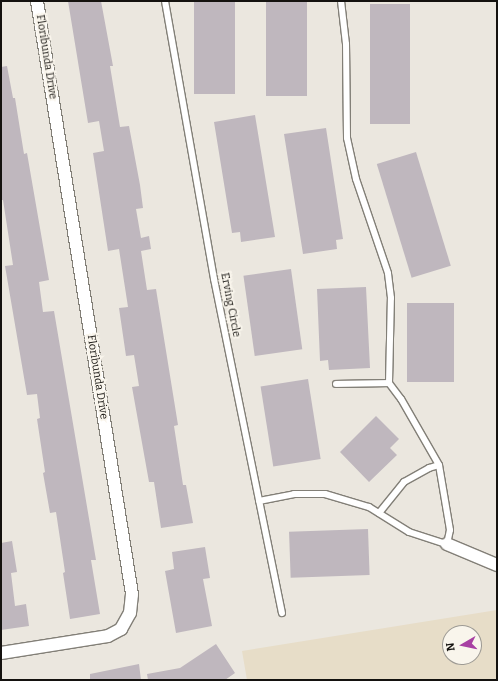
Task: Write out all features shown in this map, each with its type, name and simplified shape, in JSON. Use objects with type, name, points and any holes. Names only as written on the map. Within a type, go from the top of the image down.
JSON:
[{"type":"street","name":"Floribunda Drive","points":[[1,653],[108,636],[121,629],[130,613],[132,594],[36,1]]},
{"type":"street","points":[[447,544],[497,565]]},
{"type":"lane","name":"Erving Circle","points":[[165,1],[214,279],[282,613]]},
{"type":"lane","points":[[259,501],[294,494],[325,494],[369,507],[409,532],[447,544],[450,530],[439,465],[401,399],[389,383],[390,298],[388,273],[356,179],[347,138],[346,44],[341,1]]},
{"type":"lane","points":[[336,384],[389,383]]},
{"type":"lane","points":[[380,513],[404,482],[429,468],[439,465]]},
{"type":"shaded area","points":[[497,610],[497,680],[247,680],[242,651]]},
{"type":"building","points":[[68,1],[101,1],[113,66],[110,66],[120,127],[129,126],[140,185],[143,208],[136,209],[141,238],[149,236],[151,249],[141,251],[147,290],[156,289],[178,425],[174,426],[183,485],[186,485],[193,523],[161,528],[154,482],[149,482],[132,387],[139,386],[134,355],[126,356],[119,308],[128,307],[119,249],[108,251],[93,153],[104,151],[99,121],[88,123]]},
{"type":"building","points":[[194,1],[235,1],[235,94],[194,94]]},
{"type":"building","points":[[266,1],[307,1],[307,96],[266,96]]},
{"type":"building","points":[[370,4],[410,4],[410,124],[370,124]]},
{"type":"building","points":[[7,66],[13,98],[15,98],[24,154],[27,153],[49,280],[39,282],[43,312],[54,311],[96,560],[91,560],[100,614],[70,619],[56,512],[50,513],[43,473],[45,472],[37,419],[40,418],[37,394],[27,395],[5,266],[13,265],[3,200],[1,200],[1,67]]},
{"type":"building","points":[[255,115],[275,237],[241,242],[240,232],[232,233],[214,122]]},
{"type":"building","points":[[326,128],[343,239],[336,240],[337,249],[303,254],[284,134]]},
{"type":"building","points":[[416,152],[451,266],[412,278],[377,164]]},
{"type":"building","points":[[291,269],[302,349],[255,356],[243,276]]},
{"type":"building","points":[[366,287],[370,368],[329,370],[328,360],[320,361],[317,289]]},
{"type":"building","points":[[407,303],[454,303],[454,382],[407,382]]},
{"type":"building","points":[[308,379],[321,459],[273,467],[261,387]]},
{"type":"building","points":[[376,416],[399,439],[390,448],[397,455],[369,482],[340,452]]},
{"type":"building","points":[[368,529],[370,575],[291,578],[289,532]]},
{"type":"building","points":[[12,541],[17,572],[11,573],[15,606],[26,604],[29,626],[1,630],[1,543]]},
{"type":"building","points":[[205,547],[210,578],[203,579],[212,626],[176,633],[165,571],[174,569],[172,552]]},
{"type":"building","points":[[216,644],[235,673],[225,680],[148,680],[147,674],[180,668]]},
{"type":"building","points":[[139,664],[141,680],[90,680],[90,674]]}]
